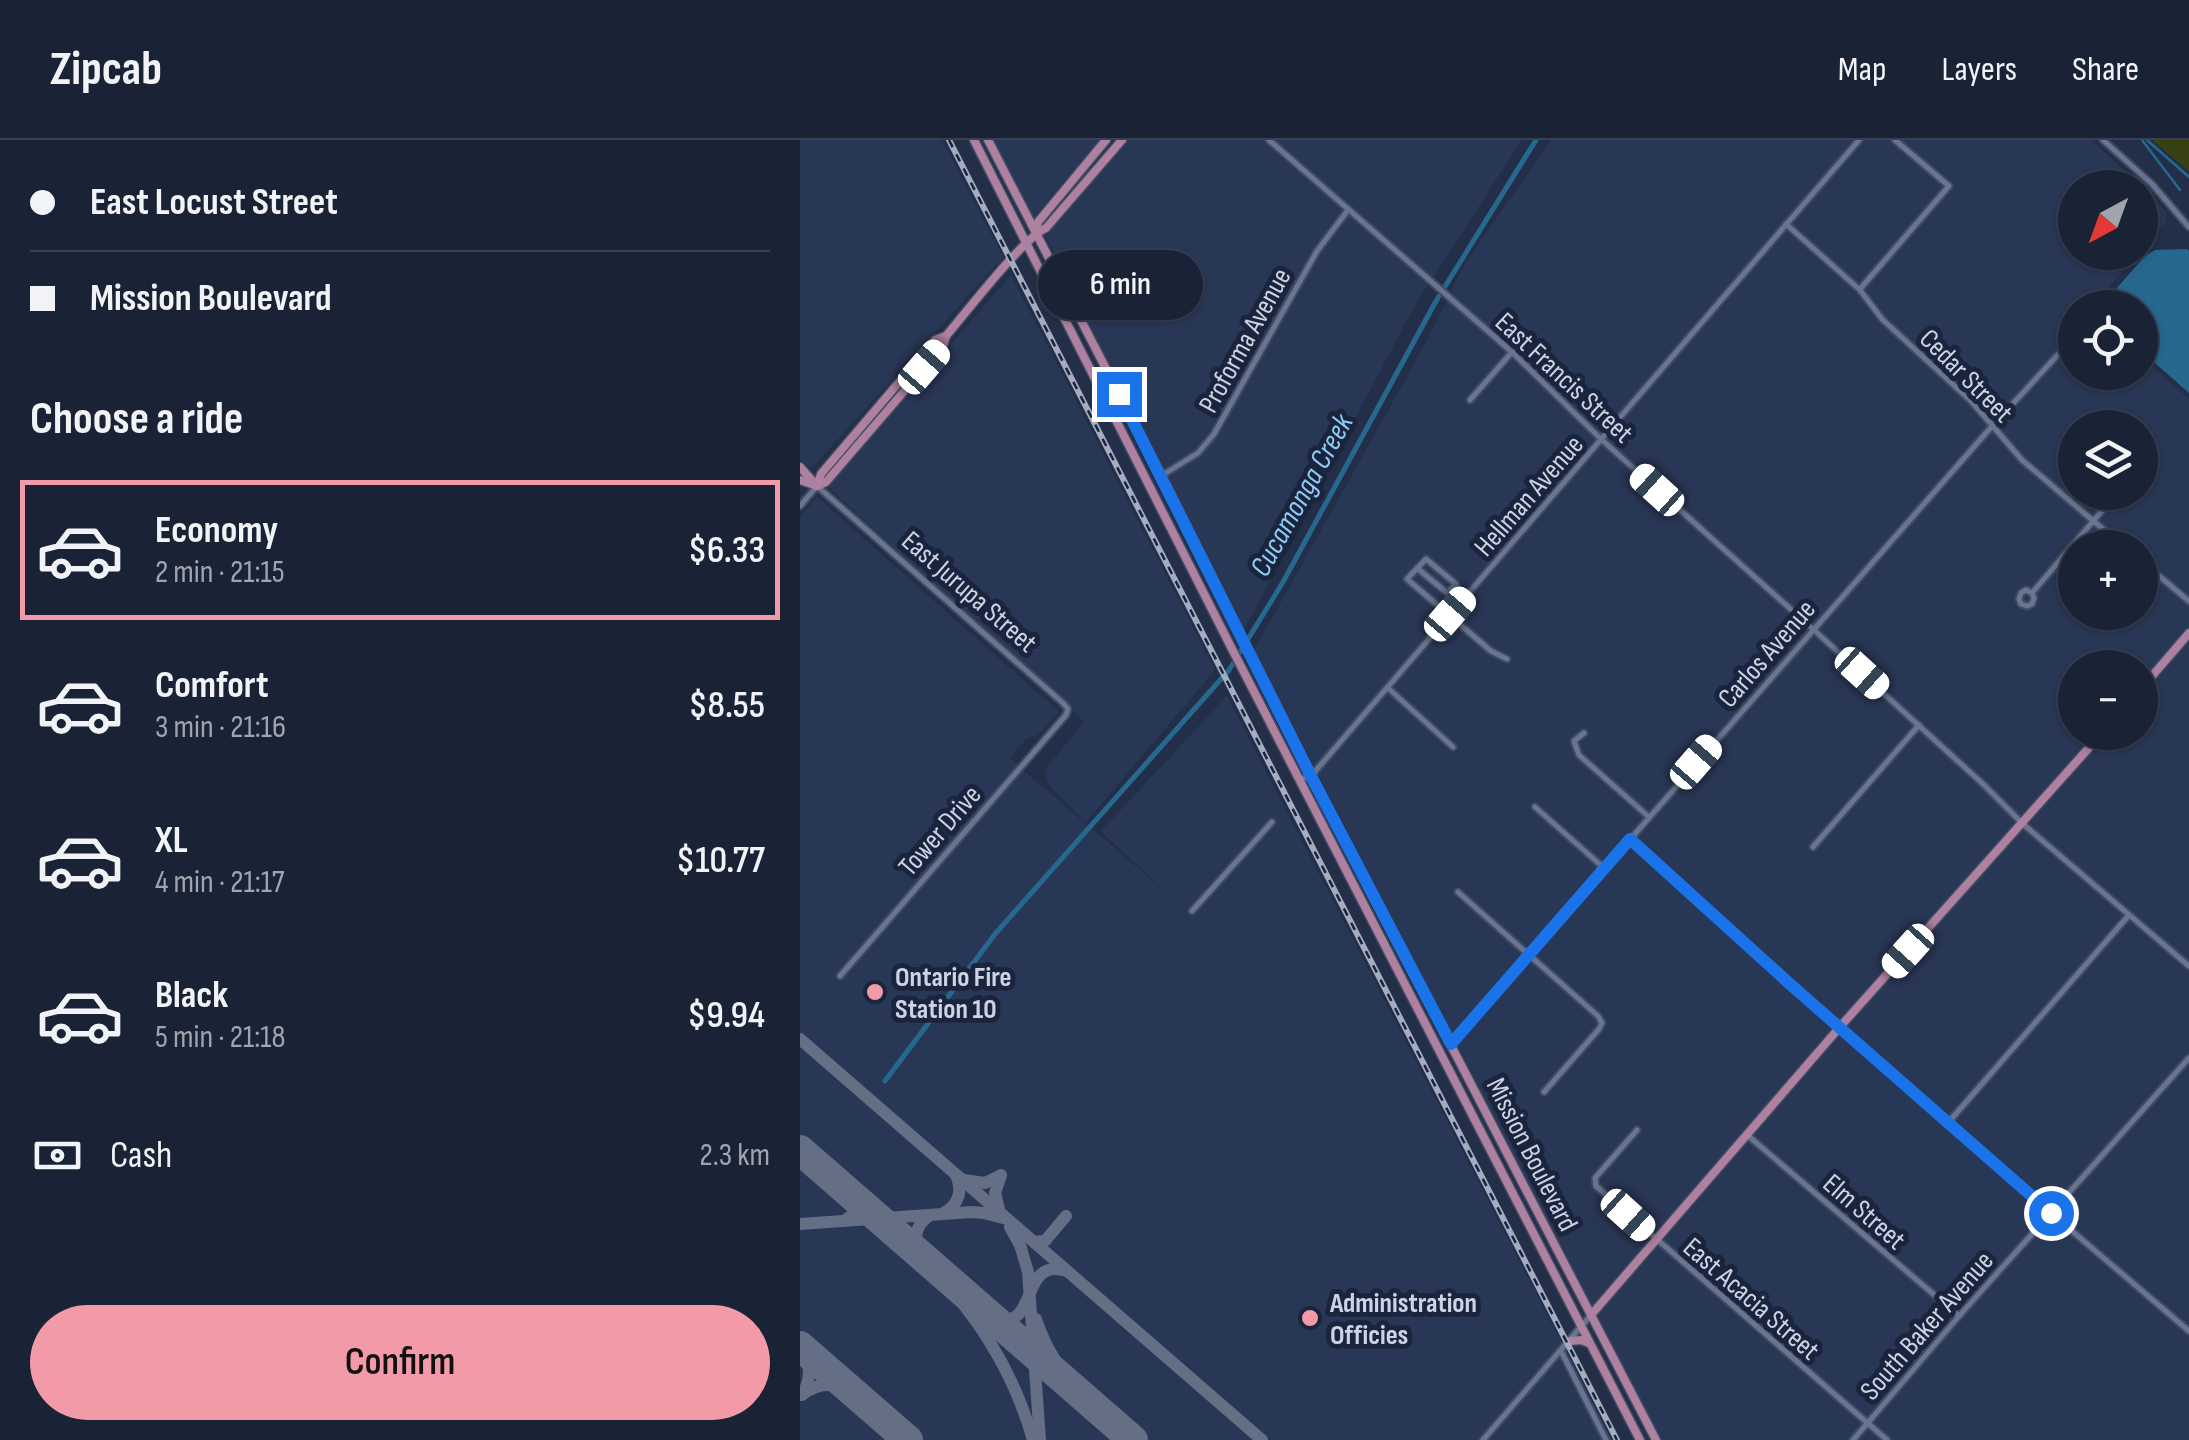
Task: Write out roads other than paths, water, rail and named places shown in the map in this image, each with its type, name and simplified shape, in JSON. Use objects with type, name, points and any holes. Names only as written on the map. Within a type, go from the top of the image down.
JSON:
[{"type":"main road","name":"Mission Boulevard","points":[[974,140],[1640,1440]]},
{"type":"main road","name":"Mission Boulevard","points":[[988,140],[1311,776],[1656,1440]]},
{"type":"main road","points":[[800,480],[817,486],[826,482],[943,346],[946,336],[1036,232],[1038,222],[1106,140]]},
{"type":"main road","points":[[1036,232],[1046,228],[1122,140]]},
{"type":"main road","points":[[1024,208],[1033,218],[1045,213]]},
{"type":"main road","points":[[1014,258],[1029,258],[1044,276]]},
{"type":"main road","points":[[817,486],[821,474],[935,340],[946,336]]},
{"type":"main road","points":[[858,444],[866,421]]},
{"type":"main road","points":[[800,467],[817,486]]},
{"type":"main road","points":[[2158,669],[2189,633]]},
{"type":"main road","points":[[1590,1315],[2087,750]]},
{"type":"main road","points":[[1570,1341],[1586,1340],[1592,1346]]},
{"type":"street","name":"East Francis Street","points":[[1269,140],[1512,352],[1602,440],[1919,725],[2023,824],[2189,966]]},
{"type":"street","name":"Hellman Avenue","points":[[1301,780],[1311,776],[1388,688],[1859,140]]},
{"type":"street","points":[[1860,290],[1949,186],[1895,140]]},
{"type":"street","points":[[2103,140],[2152,184],[2189,228]]},
{"type":"street","name":"Proforma Avenue","points":[[1161,476],[1198,453],[1214,434],[1317,252],[1348,210]]},
{"type":"street","name":"Cedar Street","points":[[1786,224],[1860,290],[1882,319],[1972,402],[2022,460],[2104,530]]},
{"type":"street","points":[[1470,400],[1512,352]]},
{"type":"street","name":"Carlos Avenue","points":[[1451,1044],[2058,355]]},
{"type":"street","points":[[800,506],[817,486]]},
{"type":"street","name":"East Jurupa Street","points":[[817,486],[1068,710]]},
{"type":"street","points":[[2032,592],[2102,510]]},
{"type":"street","points":[[1417,568],[1447,593],[1456,584],[1426,559],[1417,568],[1407,580],[1506,659]]},
{"type":"street","points":[[2158,575],[2189,601]]},
{"type":"street","points":[[1388,688],[1456,749]]},
{"type":"street","name":"Tower Drive","points":[[840,976],[1068,710]]},
{"type":"street","points":[[1813,847],[1919,725]]},
{"type":"street","points":[[1584,734],[1574,741],[1579,755],[1649,816]]},
{"type":"street","points":[[1534,807],[1604,868]]},
{"type":"street","points":[[1192,911],[1272,822]]},
{"type":"street","points":[[1630,839],[1947,1124],[2189,1331]]},
{"type":"street","points":[[1458,892],[1602,1023],[1544,1092]]},
{"type":"street","points":[[1947,1124],[2129,915]]},
{"type":"street","name":"South Baker Avenue","points":[[1852,1440],[2189,1058]]},
{"type":"street","name":"East Acacia Street","points":[[1637,1130],[1595,1178],[1596,1186],[1888,1440]]},
{"type":"street","name":"Elm Street","points":[[1746,1134],[1959,1316]]},
{"type":"street","points":[[1483,1440],[1590,1315]]},
{"type":"street","points":[[1561,1351],[1606,1440]]},
{"type":"waterway","name":"Cucamonga Creek","points":[[885,1081],[995,934],[1229,670],[1283,582],[1436,301],[1536,140]]},
{"type":"waterway","points":[[2142,140],[2180,190]]},
{"type":"waterway","points":[[2147,140],[2189,177]]},
{"type":"railway","points":[[949,140],[1617,1440]]},
{"type":"place","name":"Ontario Fire Station 10","points":[[875,992]]},
{"type":"place","name":"Administration Officies","points":[[1310,1318]]}]
